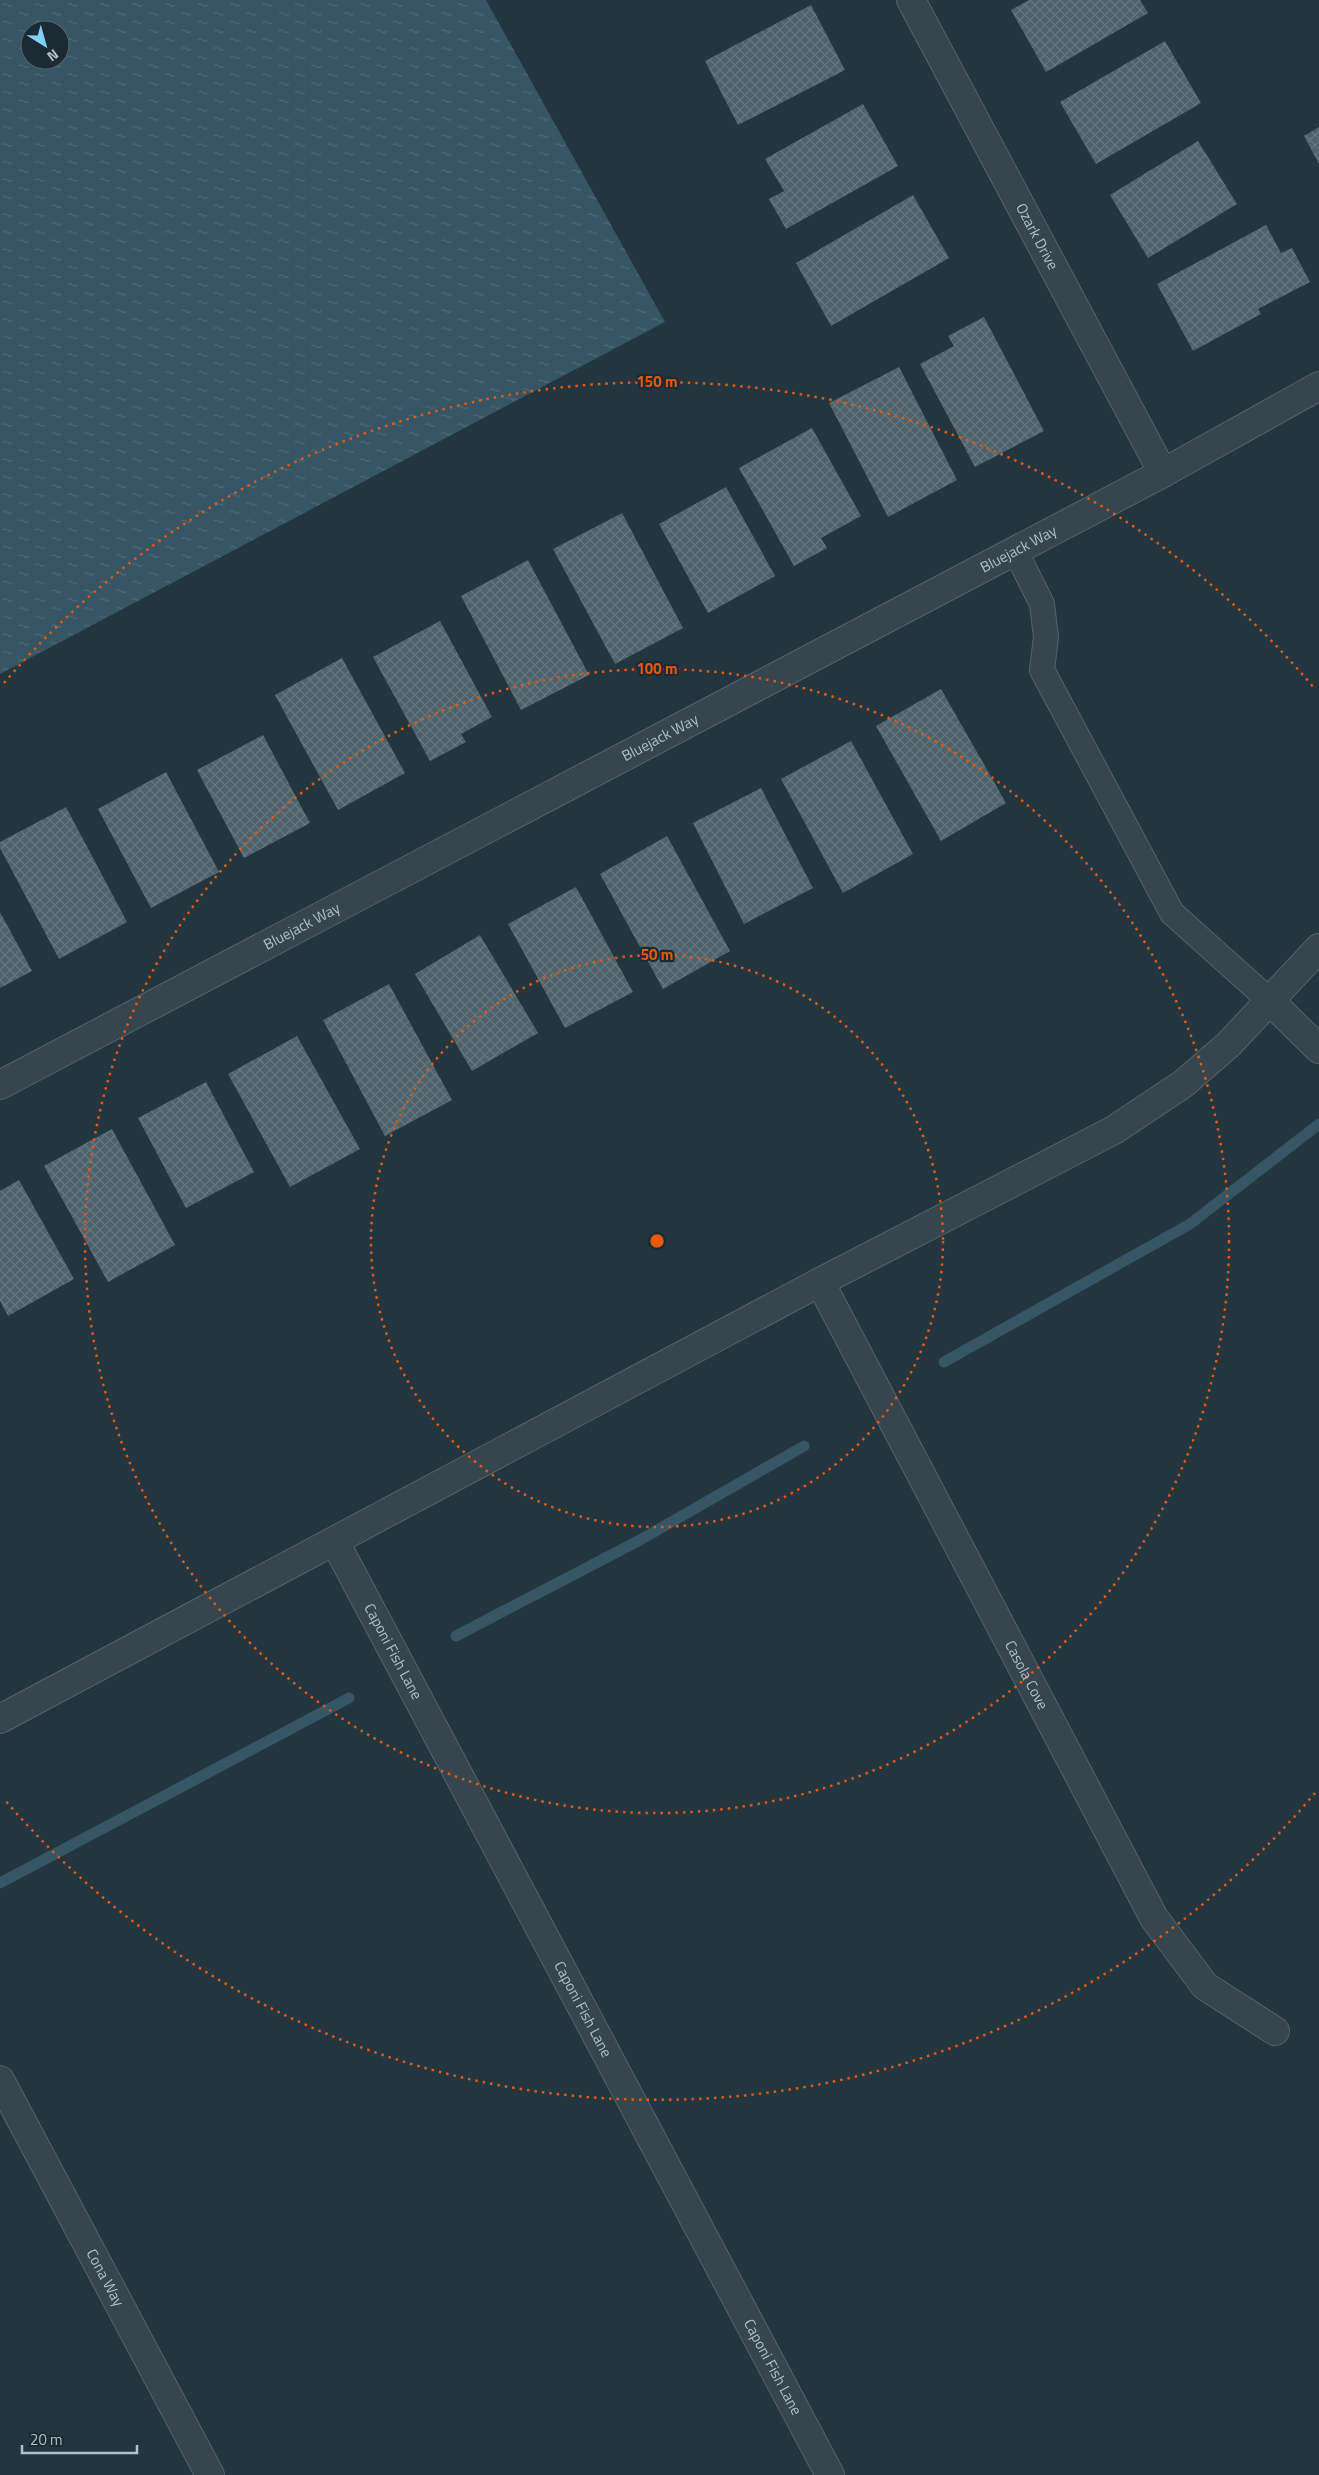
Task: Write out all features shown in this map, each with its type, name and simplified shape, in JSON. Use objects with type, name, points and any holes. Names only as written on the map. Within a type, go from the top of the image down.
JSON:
[{"type":"street","name":"Ozark Drive","points":[[911,0],[1163,472]]},
{"type":"street","name":"Bluejack Way","points":[[0,1085],[1163,472],[1319,386]]},
{"type":"street","points":[[0,1719],[820,1282],[1114,1130],[1183,1084],[1229,1044],[1319,948]]},
{"type":"street","points":[[1269,1000],[1319,1049]]},
{"type":"street","name":"Casola Cove","points":[[820,1282],[1154,1918],[1205,1986],[1275,2031]]},
{"type":"street","name":"Caponi Fish Lane","points":[[335,1542],[830,2475]]},
{"type":"street","name":"Cona Way","points":[[0,2080],[210,2475]]},
{"type":"lane","points":[[1015,550],[1042,604],[1046,637],[1042,670],[1172,913],[1269,1000]]},
{"type":"water","points":[[0,0],[486,0],[665,322],[0,674]]},
{"type":"building","points":[[1029,0],[1140,0],[1148,13],[1046,72],[1011,10]]},
{"type":"building","points":[[811,5],[845,70],[738,125],[705,61]]},
{"type":"building","points":[[1165,41],[1201,103],[1096,164],[1060,102]]},
{"type":"building","points":[[863,104],[898,166],[786,229],[769,199],[784,191],[765,159]]},
{"type":"building","points":[[1319,127],[1319,164],[1304,136]]},
{"type":"building","points":[[1198,141],[1237,204],[1148,258],[1110,195]]},
{"type":"building","points":[[913,195],[949,258],[831,326],[796,263]]},
{"type":"building","points":[[1266,225],[1281,253],[1292,248],[1310,282],[1258,309],[1261,314],[1193,351],[1157,284]]},
{"type":"building","points":[[984,317],[1044,431],[975,467],[920,364],[954,346],[948,336]]},
{"type":"building","points":[[899,367],[957,480],[888,517],[829,403]]},
{"type":"building","points":[[812,428],[861,516],[821,538],[827,548],[794,566],[739,468]]},
{"type":"building","points":[[726,487],[775,576],[708,613],[659,524]]},
{"type":"building","points":[[622,513],[683,628],[615,664],[553,549]]},
{"type":"building","points":[[528,560],[589,675],[521,710],[461,596]]},
{"type":"building","points":[[440,621],[492,717],[461,734],[466,742],[430,761],[373,657]]},
{"type":"building","points":[[342,658],[405,773],[338,810],[275,695]]},
{"type":"building","points":[[941,689],[1006,803],[941,841],[876,726]]},
{"type":"building","points":[[263,735],[310,823],[244,858],[197,770]]},
{"type":"building","points":[[851,741],[913,854],[843,893],[781,779]]},
{"type":"building","points":[[166,772],[219,872],[151,908],[98,809]]},
{"type":"building","points":[[761,788],[813,888],[744,924],[693,823]]},
{"type":"building","points":[[66,807],[127,922],[59,959],[0,848],[0,842]]},
{"type":"building","points":[[667,836],[730,951],[663,989],[600,874]]},
{"type":"building","points":[[576,887],[633,992],[565,1028],[508,924]]},
{"type":"building","points":[[0,912],[32,971],[0,988]]},
{"type":"building","points":[[480,935],[538,1033],[472,1071],[415,974]]},
{"type":"building","points":[[389,984],[452,1100],[385,1136],[323,1020]]},
{"type":"building","points":[[297,1036],[360,1149],[290,1187],[228,1074]]},
{"type":"building","points":[[206,1082],[254,1172],[186,1208],[138,1118]]},
{"type":"building","points":[[112,1129],[175,1245],[108,1282],[44,1166]]},
{"type":"building","points":[[19,1180],[74,1279],[8,1316],[0,1301],[0,1191]]},
{"type":"waterway","points":[[944,1362],[1190,1224],[1319,1124]]},
{"type":"waterway","points":[[456,1636],[640,1540],[804,1446]]},
{"type":"waterway","points":[[0,1883],[349,1698]]}]
